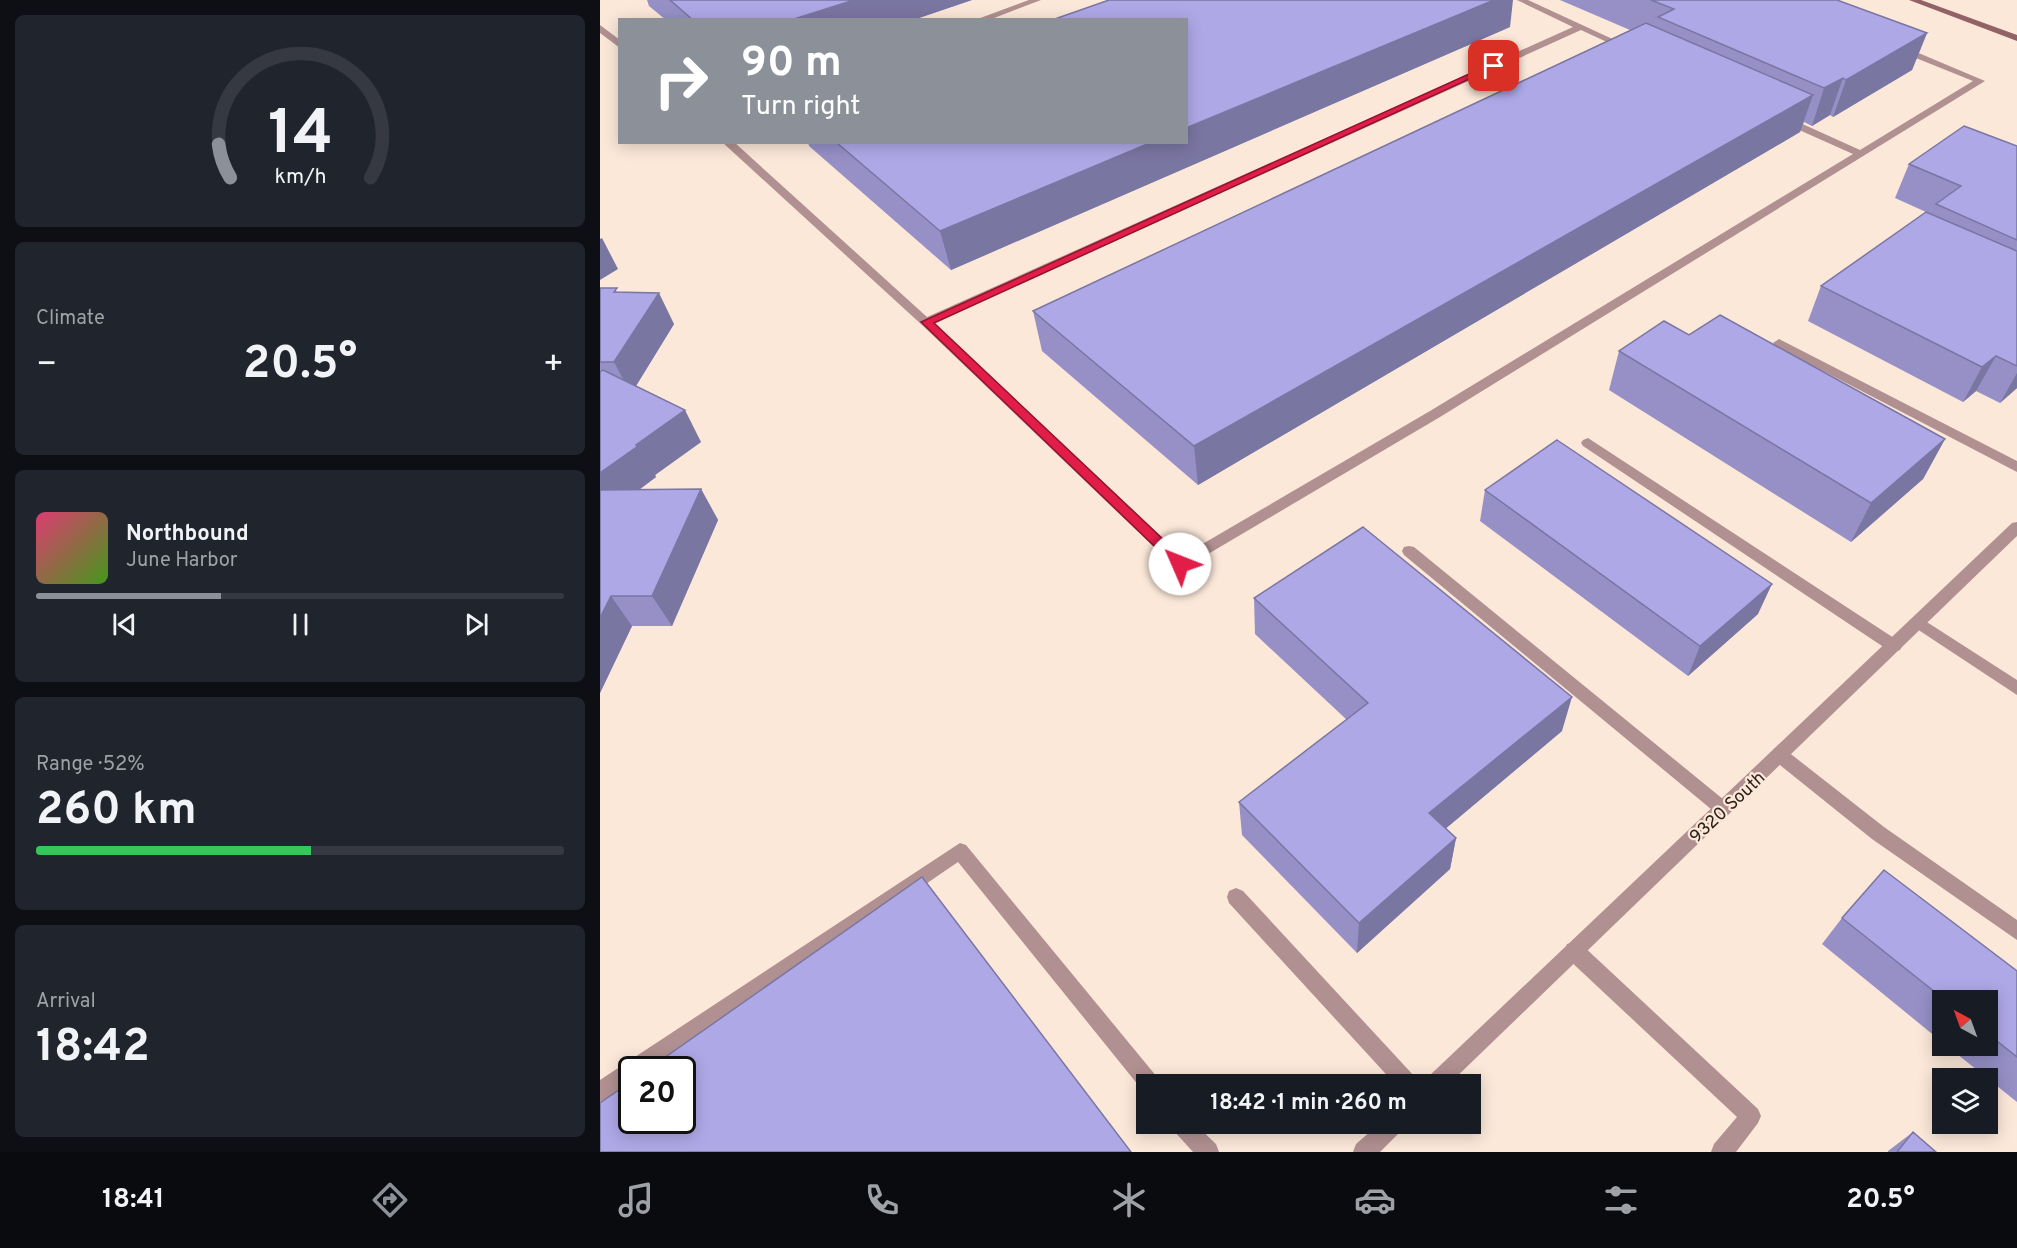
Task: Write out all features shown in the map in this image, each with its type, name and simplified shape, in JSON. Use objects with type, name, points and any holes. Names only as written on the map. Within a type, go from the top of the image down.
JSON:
[{"type":"main road","points":[[1913,0],[2017,38]]},
{"type":"street","points":[[985,18],[1037,0]]},
{"type":"street","points":[[1521,0],[1635,51]]},
{"type":"street","points":[[926,322],[1581,27]]},
{"type":"street","points":[[600,28],[618,43]]},
{"type":"street","points":[[730,144],[926,322],[1180,564],[1435,414],[1980,81],[1892,45]]},
{"type":"street","points":[[1774,114],[1859,153]]},
{"type":"street","points":[[1779,343],[2017,467]]},
{"type":"street","points":[[1588,444],[1894,646]]},
{"type":"street","name":"9320 South","points":[[1445,1074],[2017,527]]},
{"type":"street","points":[[1409,551],[1723,809]]},
{"type":"street","points":[[1918,623],[2017,688]]},
{"type":"street","points":[[1780,756],[1878,833],[2017,931]]},
{"type":"street","points":[[654,1056],[960,851],[1142,1074]]},
{"type":"street","points":[[1236,897],[1399,1074]]},
{"type":"street","points":[[1574,951],[1751,1116],[1722,1152]]},
{"type":"street","points":[[600,1092],[618,1080]]},
{"type":"street","points":[[1191,1134],[1208,1152]]},
{"type":"street","points":[[1364,1152],[1383,1134]]},
{"type":"building","points":[[670,0],[854,0],[797,18],[691,18]]},
{"type":"building","points":[[1109,0],[1494,0],[1188,127],[1188,18],[1058,18]]},
{"type":"building","points":[[1651,0],[1837,0],[1927,33],[1846,80],[1843,78],[1824,88],[1658,17],[1674,9]]},
{"type":"building","points":[[1646,23],[1813,95],[1194,446],[1033,311]]},
{"type":"building","points":[[1964,126],[2017,146],[2017,240],[1936,204],[1961,186],[1909,164]]},
{"type":"building","points":[[838,144],[1147,144],[940,231]]},
{"type":"building","points":[[1926,212],[2017,251],[2017,366],[1996,356],[1982,367],[1821,286]]},
{"type":"building","points":[[600,288],[617,288],[614,292],[659,293],[614,362],[600,362]]},
{"type":"building","points":[[1720,315],[1945,439],[1871,503],[1619,351],[1664,321],[1689,335]]},
{"type":"building","points":[[603,370],[685,410],[600,473],[600,372]]},
{"type":"building","points":[[1557,440],[1772,584],[1700,646],[1485,490]]},
{"type":"building","points":[[701,489],[652,596],[611,596],[600,618],[600,490]]},
{"type":"building","points":[[1363,527],[1572,697],[1429,813],[1456,838],[1359,923],[1239,802],[1368,703],[1254,598]]},
{"type":"building","points":[[1884,870],[2017,971],[2017,1057],[1998,1042],[1998,990],[1932,990],[1842,918]]},
{"type":"building","points":[[922,877],[1131,1152],[600,1152],[600,1103],[618,1091],[618,1134],[696,1134],[696,1056],[667,1056]]},
{"type":"building","points":[[1913,1132],[1936,1152],[1897,1152]]},
{"type":"route","points":[[1180,564],[926,322],[1494,66]]}]
